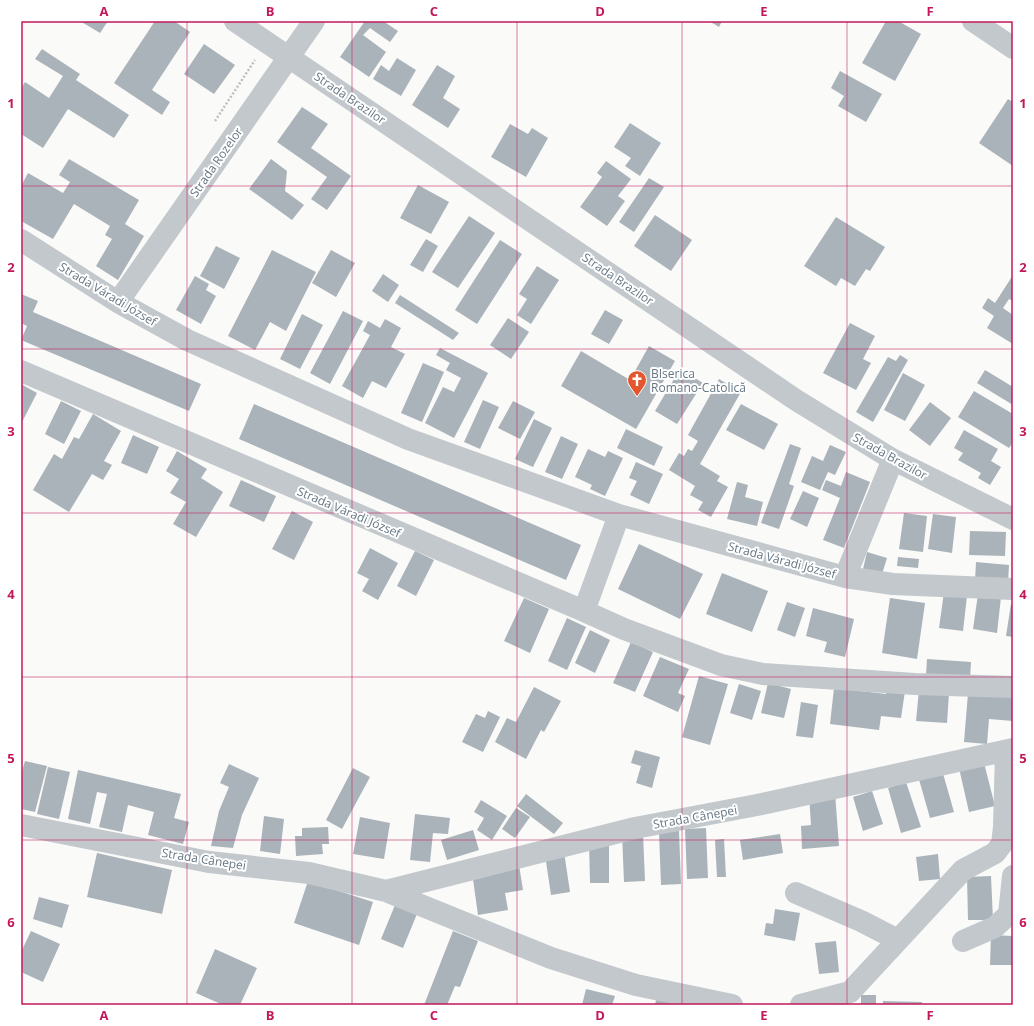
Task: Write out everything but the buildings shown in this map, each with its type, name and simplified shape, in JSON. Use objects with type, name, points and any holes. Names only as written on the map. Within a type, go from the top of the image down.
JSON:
[{"type":"street","name":"Strada Brazilor","points":[[235,21],[796,400],[892,459],[1010,510]]},
{"type":"street","name":"Strada Rozelor","points":[[118,302],[314,21]]},
{"type":"street","points":[[973,21],[1013,48]]},
{"type":"street","name":"Strada Váradi József","points":[[21,240],[118,302],[194,343],[408,439],[619,515],[845,577],[890,469],[892,459]]},
{"type":"street","name":"Strada Váradi József","points":[[21,371],[584,611],[624,630],[721,665],[763,674],[915,684],[1013,687]]},
{"type":"street","points":[[584,611],[619,515]]},
{"type":"street","points":[[845,577],[893,584],[1013,589]]},
{"type":"street","name":"Strada Cânepei","points":[[386,891],[635,828],[757,805],[1010,750],[1002,844],[1004,858],[963,870],[850,992],[801,1005]]},
{"type":"street","name":"Strada Cânepei","points":[[21,825],[209,862],[309,873],[386,891],[551,958],[636,985],[732,1005]]},
{"type":"street","points":[[963,941],[995,927],[1009,914],[1013,876]]},
{"type":"street","points":[[796,893],[861,921],[898,940]]},
{"type":"place","name":"BIserica Romano-Catolică","points":[[637,397]]}]
